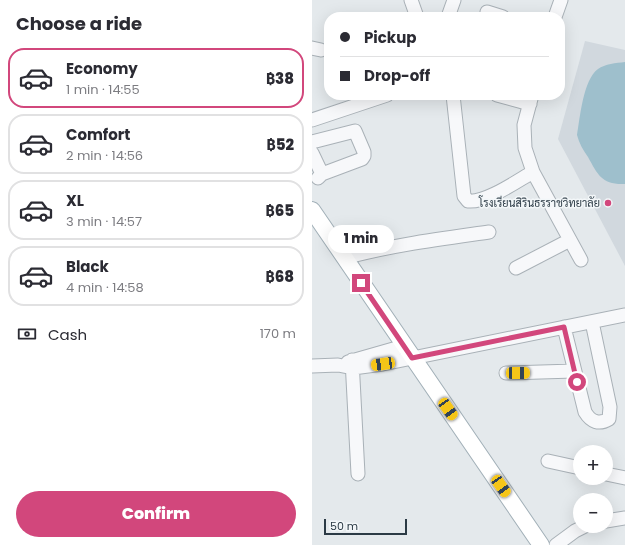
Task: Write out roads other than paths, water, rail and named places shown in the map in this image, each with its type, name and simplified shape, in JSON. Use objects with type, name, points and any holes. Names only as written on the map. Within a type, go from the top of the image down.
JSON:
[{"type":"main road","points":[[312,210],[535,543]]},
{"type":"street","points":[[411,0],[415,12]]},
{"type":"street","points":[[450,12],[454,0]]},
{"type":"street","points":[[557,12],[561,0]]},
{"type":"street","points":[[312,120],[372,100]]},
{"type":"street","points":[[454,100],[464,196],[468,201],[475,202],[485,198],[533,172]]},
{"type":"street","points":[[531,100],[524,125],[525,148],[533,172],[581,260]]},
{"type":"street","points":[[312,142],[355,130],[364,152],[364,156],[362,159],[317,180],[312,153]]},
{"type":"street","points":[[344,258],[406,244],[489,232]]},
{"type":"street","points":[[516,268],[570,240]]},
{"type":"street","points":[[312,366],[353,364],[408,352],[564,327],[624,315]]},
{"type":"street","points":[[564,327],[582,404],[588,418],[598,423],[604,422],[609,419],[610,407],[592,322]]},
{"type":"street","points":[[353,364],[358,474]]},
{"type":"street","points":[[506,373],[574,371]]},
{"type":"street","points":[[548,461],[573,466]]},
{"type":"street","points":[[613,475],[625,478]]},
{"type":"street","points":[[613,519],[625,518]]},
{"type":"street","points":[[556,545],[574,533]]},
{"type":"water","points":[[625,62],[625,184],[617,184],[606,181],[598,174],[581,146],[577,135],[583,100],[593,74],[604,66]]},
{"type":"place","name":"โรงเรียนสิรินธรราชวิทยาลัย","points":[[608,203]]}]
